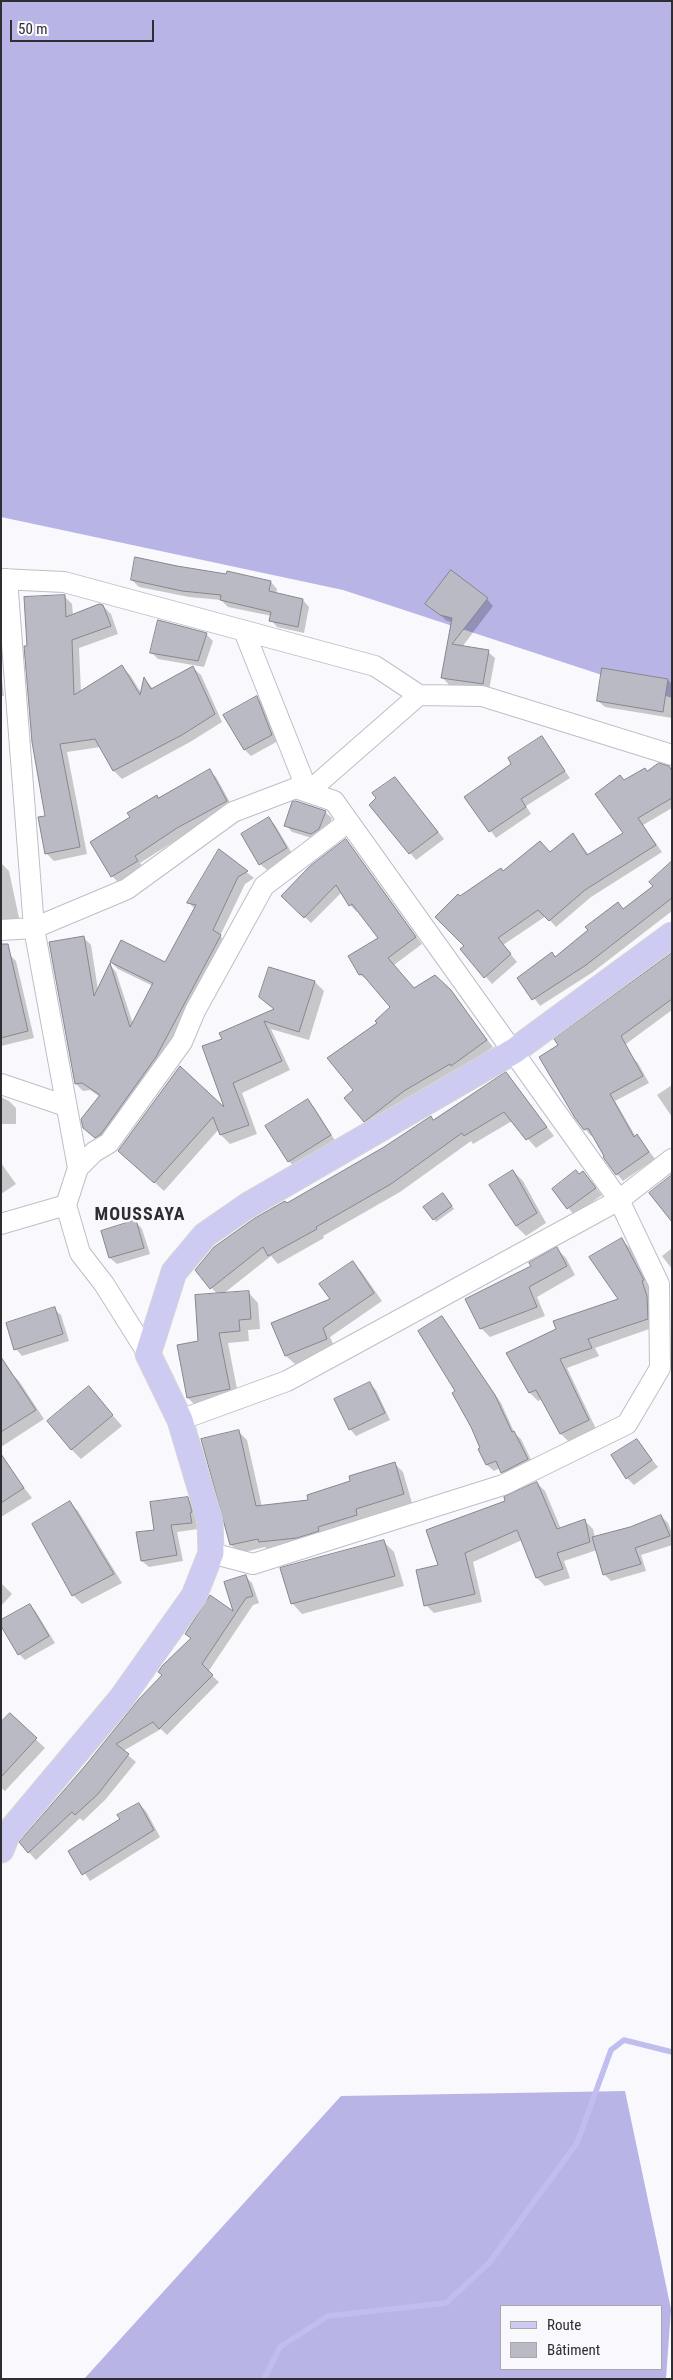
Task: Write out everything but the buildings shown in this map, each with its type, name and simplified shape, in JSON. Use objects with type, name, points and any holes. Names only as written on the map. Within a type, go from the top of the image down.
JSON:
[{"type":"main road","points":[[3,1838],[121,1699],[194,1596],[210,1553],[210,1521],[180,1420],[148,1354],[174,1272],[204,1235],[247,1206],[514,1051],[672,935]]},
{"type":"street","points":[[78,1168],[34,928],[4,579],[64,582],[375,666],[419,695],[482,696],[672,756]]},
{"type":"street","points":[[244,631],[308,792]]},
{"type":"street","points":[[308,792],[419,695]]},
{"type":"street","points":[[1,930],[34,928],[127,889],[233,812],[296,788],[334,801],[619,1200],[659,1284],[660,1368],[627,1424],[503,1485],[253,1564],[210,1553]]},
{"type":"street","points":[[148,1354],[104,1284],[80,1253],[66,1205],[78,1168],[94,1152],[108,1143],[182,1042],[195,1010],[264,886],[348,822]]},
{"type":"street","points":[[1,1084],[66,1106]]},
{"type":"street","points":[[180,1420],[287,1381],[619,1200],[672,1160]]},
{"type":"street","points":[[1,1224],[66,1205]]},
{"type":"shaded area","points":[[1,1],[672,1],[672,698],[343,590],[1,517]]},
{"type":"shaded area","points":[[625,2091],[671,2309],[666,2379],[84,2379],[341,2096]]},
{"type":"waterway","points":[[264,2379],[280,2347],[328,2316],[446,2303],[489,2263],[577,2143],[611,2050],[624,2040],[672,2052]]},
{"type":"district","name":"MOUSSAYA","points":[[140,1215]]}]
